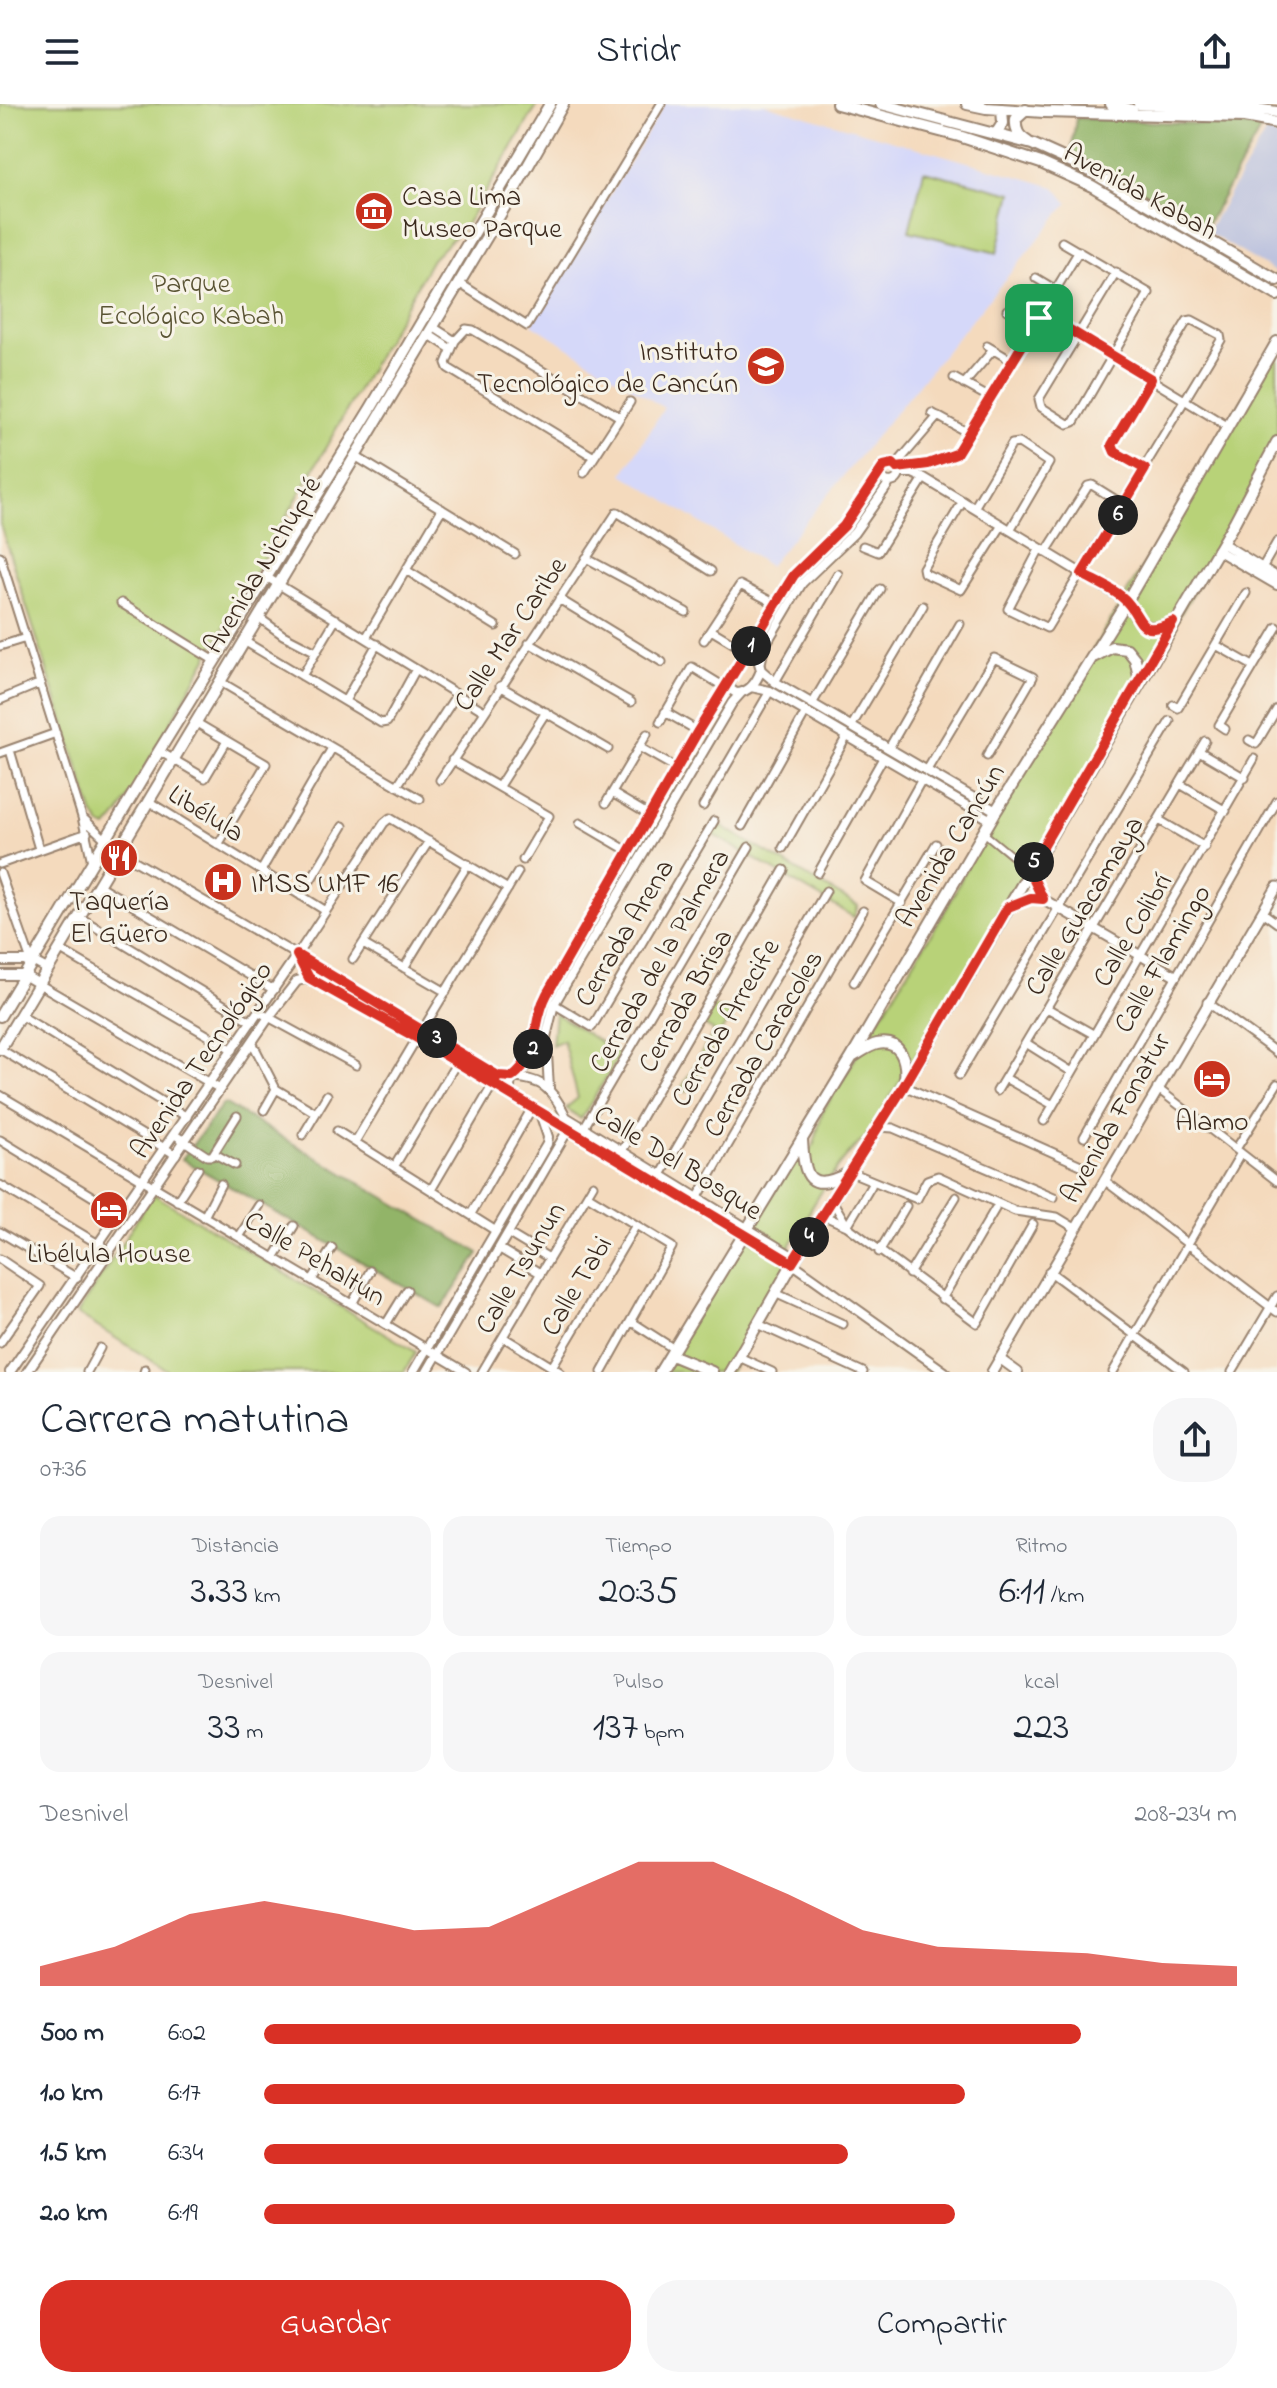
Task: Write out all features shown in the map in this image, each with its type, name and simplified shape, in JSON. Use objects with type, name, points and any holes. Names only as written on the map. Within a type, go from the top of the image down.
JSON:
[{"type":"main road","name":"Avenida Nichupté","points":[[0,1049],[258,617],[273,580],[376,410],[550,104]]},
{"type":"main road","name":"Avenida Nichupté","points":[[0,1016],[215,661],[355,456],[376,410],[430,331],[563,104]]},
{"type":"main road","name":"Avenida Kabah","points":[[837,104],[959,136],[1041,163],[1075,178],[1277,295]]},
{"type":"main road","name":"Avenida Kabah","points":[[881,104],[1032,144],[1083,167],[1277,280]]},
{"type":"main road","name":"Avenida Kabah","points":[[967,104],[1002,109],[1149,116],[1244,117],[1277,123]]},
{"type":"main road","points":[[1111,104],[1149,116]]},
{"type":"main road","points":[[1139,104],[1277,110]]},
{"type":"main road","points":[[1203,117],[1247,108]]},
{"type":"main road","points":[[996,134],[1003,123],[1002,109]]},
{"type":"main road","points":[[1026,110],[1016,119],[1015,128],[1020,138],[1032,144]]},
{"type":"main road","points":[[889,117],[915,113]]},
{"type":"main road","points":[[1057,156],[1075,178]]},
{"type":"main road","points":[[1151,207],[1193,246]]},
{"type":"main road","name":"Avenida Cancún","points":[[660,1372],[852,1057],[994,815],[1127,601],[1277,342]]},
{"type":"main road","points":[[730,1372],[792,1263],[904,1086],[1173,622],[1220,547],[1277,442]]},
{"type":"main road","points":[[1127,601],[1142,625],[1153,628],[1173,622]]},
{"type":"main road","points":[[1092,659],[1112,647],[1127,649],[1134,656],[1140,681]]},
{"type":"main road","name":"Avenida Fonatur","points":[[992,1372],[1277,887]]},
{"type":"main road","points":[[852,1057],[878,1044],[897,1048],[906,1065],[904,1086]]},
{"type":"main road","points":[[802,1140],[806,1173],[813,1180],[828,1182],[851,1172]]},
{"type":"main road","points":[[672,1352],[712,1372]]},
{"type":"street","points":[[459,283],[527,326],[661,104]]},
{"type":"street","points":[[1062,242],[1079,251],[1116,272],[1147,290],[1149,297],[1071,424],[1039,403],[1116,272]]},
{"type":"street","points":[[897,469],[944,460],[956,454],[1079,251]]},
{"type":"street","points":[[1036,278],[1056,290]]},
{"type":"street","points":[[1007,310],[1037,322],[1060,324],[1227,426]]},
{"type":"street","points":[[1124,505],[1092,485],[1088,486],[1008,606],[1010,611],[1047,628],[1082,574],[1124,505],[1185,401],[1222,337],[1189,320],[1112,445],[1115,452],[1145,469]]},
{"type":"street","points":[[594,457],[448,368],[446,363],[453,345],[466,329],[473,330],[620,417]]},
{"type":"street","points":[[430,331],[453,345]]},
{"type":"street","points":[[964,384],[990,348],[1014,362]]},
{"type":"street","points":[[954,378],[992,399]]},
{"type":"street","points":[[584,473],[630,402]]},
{"type":"street","points":[[549,1088],[546,1037],[554,1004],[732,703],[751,687],[761,666],[764,647],[802,583],[844,544],[869,514],[890,482],[897,478],[897,469],[935,414],[970,434]]},
{"type":"street","points":[[963,501],[923,568],[924,573],[961,590],[1048,467],[1047,460],[1015,441],[974,508]]},
{"type":"street","points":[[355,456],[515,554]]},
{"type":"street","points":[[511,1095],[509,1087],[512,1077],[530,1060],[541,1005],[698,731],[794,575],[834,537],[859,507],[886,465],[924,478],[1127,601]]},
{"type":"street","points":[[881,472],[883,479],[890,482]]},
{"type":"street","points":[[863,546],[878,552],[924,478]]},
{"type":"street","points":[[859,507],[869,514]]},
{"type":"street","points":[[366,638],[442,509]]},
{"type":"street","name":"Calle Mar Caribe","points":[[440,780],[617,512],[711,571]]},
{"type":"street","points":[[1262,568],[1277,542]]},
{"type":"street","points":[[1220,547],[1277,577]]},
{"type":"street","points":[[1220,547],[1277,585]]},
{"type":"street","points":[[0,556],[87,833],[92,862]]},
{"type":"street","points":[[586,558],[686,612]]},
{"type":"street","points":[[406,570],[496,626]]},
{"type":"street","points":[[703,806],[838,574]]},
{"type":"street","points":[[273,580],[484,711]]},
{"type":"street","points":[[704,640],[740,585],[776,604]]},
{"type":"street","points":[[0,593],[10,589]]},
{"type":"street","points":[[742,826],[880,589]]},
{"type":"street","points":[[1173,705],[1178,708],[1246,593]]},
{"type":"street","points":[[559,599],[662,662]]},
{"type":"street","points":[[121,603],[215,661]]},
{"type":"street","points":[[783,848],[923,606]]},
{"type":"street","points":[[258,617],[283,635],[316,652]]},
{"type":"street","points":[[302,676],[336,619]]},
{"type":"street","points":[[889,748],[960,624]]},
{"type":"street","points":[[1225,729],[1219,725],[1277,627]]},
{"type":"street","points":[[711,630],[736,645]]},
{"type":"street","points":[[0,646],[26,638]]},
{"type":"street","points":[[244,641],[384,723],[416,669]]},
{"type":"street","points":[[529,643],[631,702]]},
{"type":"street","points":[[345,701],[377,644]]},
{"type":"street","points":[[1216,645],[1253,666]]},
{"type":"street","points":[[745,657],[756,655],[775,682],[812,704],[883,758],[994,815]]},
{"type":"street","points":[[902,903],[865,881],[994,658],[1033,677],[987,756]]},
{"type":"street","points":[[660,722],[692,667],[718,683]]},
{"type":"street","points":[[219,681],[420,799]]},
{"type":"street","points":[[730,681],[732,691],[741,693]]},
{"type":"street","points":[[0,700],[41,683]]},
{"type":"street","points":[[500,686],[608,749]]},
{"type":"street","points":[[751,687],[770,691],[806,712],[889,748],[994,815]]},
{"type":"street","points":[[397,786],[457,694]]},
{"type":"street","points":[[1249,740],[1256,744],[1277,709]]},
{"type":"street","points":[[499,786],[546,712]]},
{"type":"street","points":[[665,712],[698,731]]},
{"type":"street","points":[[959,1075],[1170,721]]},
{"type":"street","points":[[195,722],[266,764],[218,845]]},
{"type":"street","points":[[0,753],[56,733]]},
{"type":"street","points":[[606,803],[647,734]]},
{"type":"street","points":[[159,751],[205,778],[227,741]]},
{"type":"street","name":"Calle Guacamaya","points":[[997,1091],[1205,741]]},
{"type":"street","points":[[639,747],[676,768]]},
{"type":"street","points":[[261,871],[332,748]]},
{"type":"street","points":[[10,750],[39,849]]},
{"type":"street","points":[[1199,751],[1245,778]]},
{"type":"street","points":[[818,873],[883,758]]},
{"type":"street","name":"Calle Colibrí","points":[[1044,1121],[1254,759]]},
{"type":"street","points":[[452,760],[549,816],[523,860]]},
{"type":"street","points":[[1180,784],[1226,811]]},
{"type":"street","points":[[612,793],[644,812]]},
{"type":"street","name":"Libélula","points":[[148,801],[326,911]]},
{"type":"street","name":"Calle Flamingo","points":[[1084,1137],[1277,801]]},
{"type":"street","points":[[82,817],[118,851],[297,955],[390,818],[508,889]]},
{"type":"street","points":[[1159,820],[1205,847]]},
{"type":"street","name":"Cerrada Arena","points":[[554,1004],[592,1027],[714,821]]},
{"type":"street","points":[[580,823],[628,851]]},
{"type":"street","points":[[301,896],[343,826]]},
{"type":"street","points":[[984,832],[1031,867],[1043,899]]},
{"type":"street","points":[[0,864],[87,833]]},
{"type":"street","points":[[353,959],[429,841]]},
{"type":"street","points":[[854,982],[936,844]]},
{"type":"street","name":"Cerrada de la Palmera","points":[[582,1132],[749,847]]},
{"type":"street","points":[[404,968],[468,864]]},
{"type":"street","name":"Cerrada Brisa","points":[[622,1151],[784,870]]},
{"type":"street","points":[[423,1029],[518,872]]},
{"type":"street","points":[[0,873],[32,961]]},
{"type":"street","points":[[98,885],[274,990]]},
{"type":"street","name":"Cerrada Arrecife","points":[[661,1175],[826,891]]},
{"type":"street","points":[[1008,907],[1031,898],[1043,899],[1176,976]]},
{"type":"street","name":"Cerrada Caracoles","points":[[698,1197],[863,911]]},
{"type":"street","points":[[1262,912],[1277,923]]},
{"type":"street","points":[[79,917],[252,1022]]},
{"type":"street","points":[[363,944],[446,992]]},
{"type":"street","points":[[59,949],[233,1050]]},
{"type":"street","name":"Calle Del Bosque","points":[[297,955],[423,1029],[496,1080],[511,1095],[570,1131],[582,1132],[622,1151],[698,1197],[744,1232]]},
{"type":"street","name":"Avenida Tecnológico","points":[[10,1372],[297,955],[309,978],[297,981],[269,1017],[27,1372]]},
{"type":"street","points":[[0,961],[32,961],[47,969]]},
{"type":"street","points":[[0,975],[24,975],[220,1089]]},
{"type":"street","name":"Calle Del Bosque","points":[[309,978],[457,1062],[496,1080],[528,1077],[549,1088],[566,1117],[582,1132],[792,1263],[945,1372]]},
{"type":"street","points":[[1207,1002],[1277,1053]]},
{"type":"street","points":[[1047,1008],[1093,1034]]},
{"type":"street","points":[[259,1012],[356,1065]]},
{"type":"street","points":[[20,1015],[187,1117]]},
{"type":"street","points":[[355,1142],[417,1038]]},
{"type":"street","points":[[252,1042],[276,1089],[316,1113]]},
{"type":"street","points":[[1026,1043],[1072,1072]]},
{"type":"street","points":[[0,1049],[176,1155]]},
{"type":"street","points":[[530,1060],[547,1063]]},
{"type":"street","points":[[394,1167],[457,1062]]},
{"type":"street","points":[[1005,1078],[1053,1105]]},
{"type":"street","points":[[431,1190],[496,1080]]},
{"type":"street","points":[[1113,1372],[1277,1084]]},
{"type":"street","points":[[904,1086],[1083,1166]]},
{"type":"street","points":[[1157,1088],[1277,1181]]},
{"type":"street","points":[[264,1110],[276,1089]]},
{"type":"street","name":"Calle Pehaltun","points":[[0,1095],[466,1372]]},
{"type":"street","points":[[303,1135],[327,1095]]},
{"type":"street","points":[[471,1214],[536,1110]]},
{"type":"street","points":[[413,1372],[539,1157],[548,1137],[536,1110]]},
{"type":"street","points":[[887,1113],[893,1128]]},
{"type":"street","points":[[215,1154],[237,1116]]},
{"type":"street","points":[[427,1372],[570,1131],[566,1117]]},
{"type":"street","points":[[878,1127],[893,1128],[1054,1197]]},
{"type":"street","points":[[337,1131],[496,1231]]},
{"type":"street","points":[[175,1135],[207,1156],[215,1154],[235,1165]]},
{"type":"street","points":[[0,1140],[121,1214]]},
{"type":"street","points":[[539,1157],[551,1163]]},
{"type":"street","points":[[177,1201],[198,1169]]},
{"type":"street","points":[[851,1172],[917,1199],[927,1180],[938,1176],[1015,1211],[1057,1217],[1075,1228]]},
{"type":"street","points":[[1104,1180],[1185,1245],[1274,1310]]},
{"type":"street","points":[[204,1217],[221,1184]]},
{"type":"street","points":[[0,1185],[110,1251]]},
{"type":"street","name":"Calle Tsunun","points":[[482,1372],[593,1185]]},
{"type":"street","points":[[847,1226],[871,1186]]},
{"type":"street","points":[[587,1195],[672,1247],[602,1372]]},
{"type":"street","points":[[909,1274],[956,1197]]},
{"type":"street","points":[[832,1200],[847,1226]]},
{"type":"street","points":[[239,1237],[259,1205]]},
{"type":"street","points":[[879,1252],[906,1206]]},
{"type":"street","points":[[942,1299],[995,1209]]},
{"type":"street","points":[[822,1215],[847,1226],[977,1323],[1033,1224]]},
{"type":"street","name":"Calle Tabi","points":[[552,1367],[636,1225]]},
{"type":"street","points":[[274,1258],[294,1226]]},
{"type":"street","points":[[0,1232],[77,1278]]},
{"type":"street","points":[[509,1234],[549,1258]]},
{"type":"street","points":[[312,1280],[332,1248]]},
{"type":"street","points":[[500,1249],[540,1273]]},
{"type":"street","points":[[0,1271],[3,1261],[40,1286],[0,1343]]},
{"type":"street","points":[[352,1304],[370,1271]]},
{"type":"street","points":[[1049,1271],[1184,1372]]},
{"type":"street","points":[[386,1324],[407,1290]]},
{"type":"street","points":[[775,1293],[843,1324]]},
{"type":"street","points":[[1232,1372],[1274,1310],[1277,1296]]},
{"type":"street","points":[[632,1322],[672,1352]]},
{"type":"street","points":[[758,1324],[863,1372]]},
{"type":"street","points":[[503,1337],[560,1372]]},
{"type":"street","points":[[87,1372],[100,1348]]},
{"type":"street","points":[[739,1357],[772,1372]]},
{"type":"street","points":[[1000,1359],[1018,1372]]},
{"type":"shaded area","name":"Instituto Tecnológico de Cancún","points":[[665,104],[764,104],[1055,187],[1068,203],[769,566],[623,474],[664,408],[532,324]]},
{"type":"shaded area","points":[[1267,130],[1277,136],[1277,273],[1207,232]]},
{"type":"green space","name":"Parque Ecológico Kabah","points":[[0,104],[538,104],[466,225],[432,259],[119,814],[107,828],[100,825],[93,813],[0,524]]},
{"type":"green space","points":[[1076,118],[1262,127],[1205,228],[1071,154]]},
{"type":"green space","points":[[924,171],[1012,193],[997,253],[909,231]]},
{"type":"green space","points":[[1277,342],[1277,435],[1234,523],[1020,886],[866,1137],[832,1175],[789,1248],[754,1226],[798,1154],[798,1161],[814,1145],[822,1113],[948,906],[984,832]]},
{"type":"green space","points":[[718,824],[858,906],[854,917],[712,834]]},
{"type":"green space","points":[[710,1004],[731,1015],[687,1092],[681,1089],[714,1031],[699,1022]]},
{"type":"green space","points":[[555,1013],[620,1055],[581,1119],[566,1108],[578,1098],[563,1040],[552,1045]]},
{"type":"green space","points":[[224,1103],[479,1253],[442,1308],[182,1159]]},
{"type":"green space","points":[[153,1194],[416,1352],[404,1372],[170,1372],[77,1314]]},
{"type":"green space","points":[[743,1236],[792,1263],[730,1372],[661,1372]]},
{"type":"place","name":"Casa Lima Museo Parque","points":[[374,211]]},
{"type":"place","name":"Instituto Tecnológico de Cancún","points":[[766,366]]},
{"type":"place","name":"Taquería El Güero","points":[[119,858]]},
{"type":"place","name":"IMSS UMF 16","points":[[223,882]]},
{"type":"place","name":"Alamo","points":[[1212,1079]]},
{"type":"place","name":"Libélula House","points":[[109,1210]]},
{"type":"route","points":[[1039,318],[956,454],[928,464],[897,468],[893,464],[884,466],[844,526],[794,575],[698,731],[547,994],[541,1005],[530,1060],[525,1067],[512,1077],[498,1076],[493,1084],[309,978],[297,955],[498,1076],[493,1084],[792,1263],[904,1086],[1008,907],[1021,900],[1043,899],[1036,888],[1033,863],[1173,622],[1153,628],[1142,625],[1127,601],[1082,574],[1145,469],[1115,452],[1112,445],[1151,379],[1060,324],[1039,318]]}]
